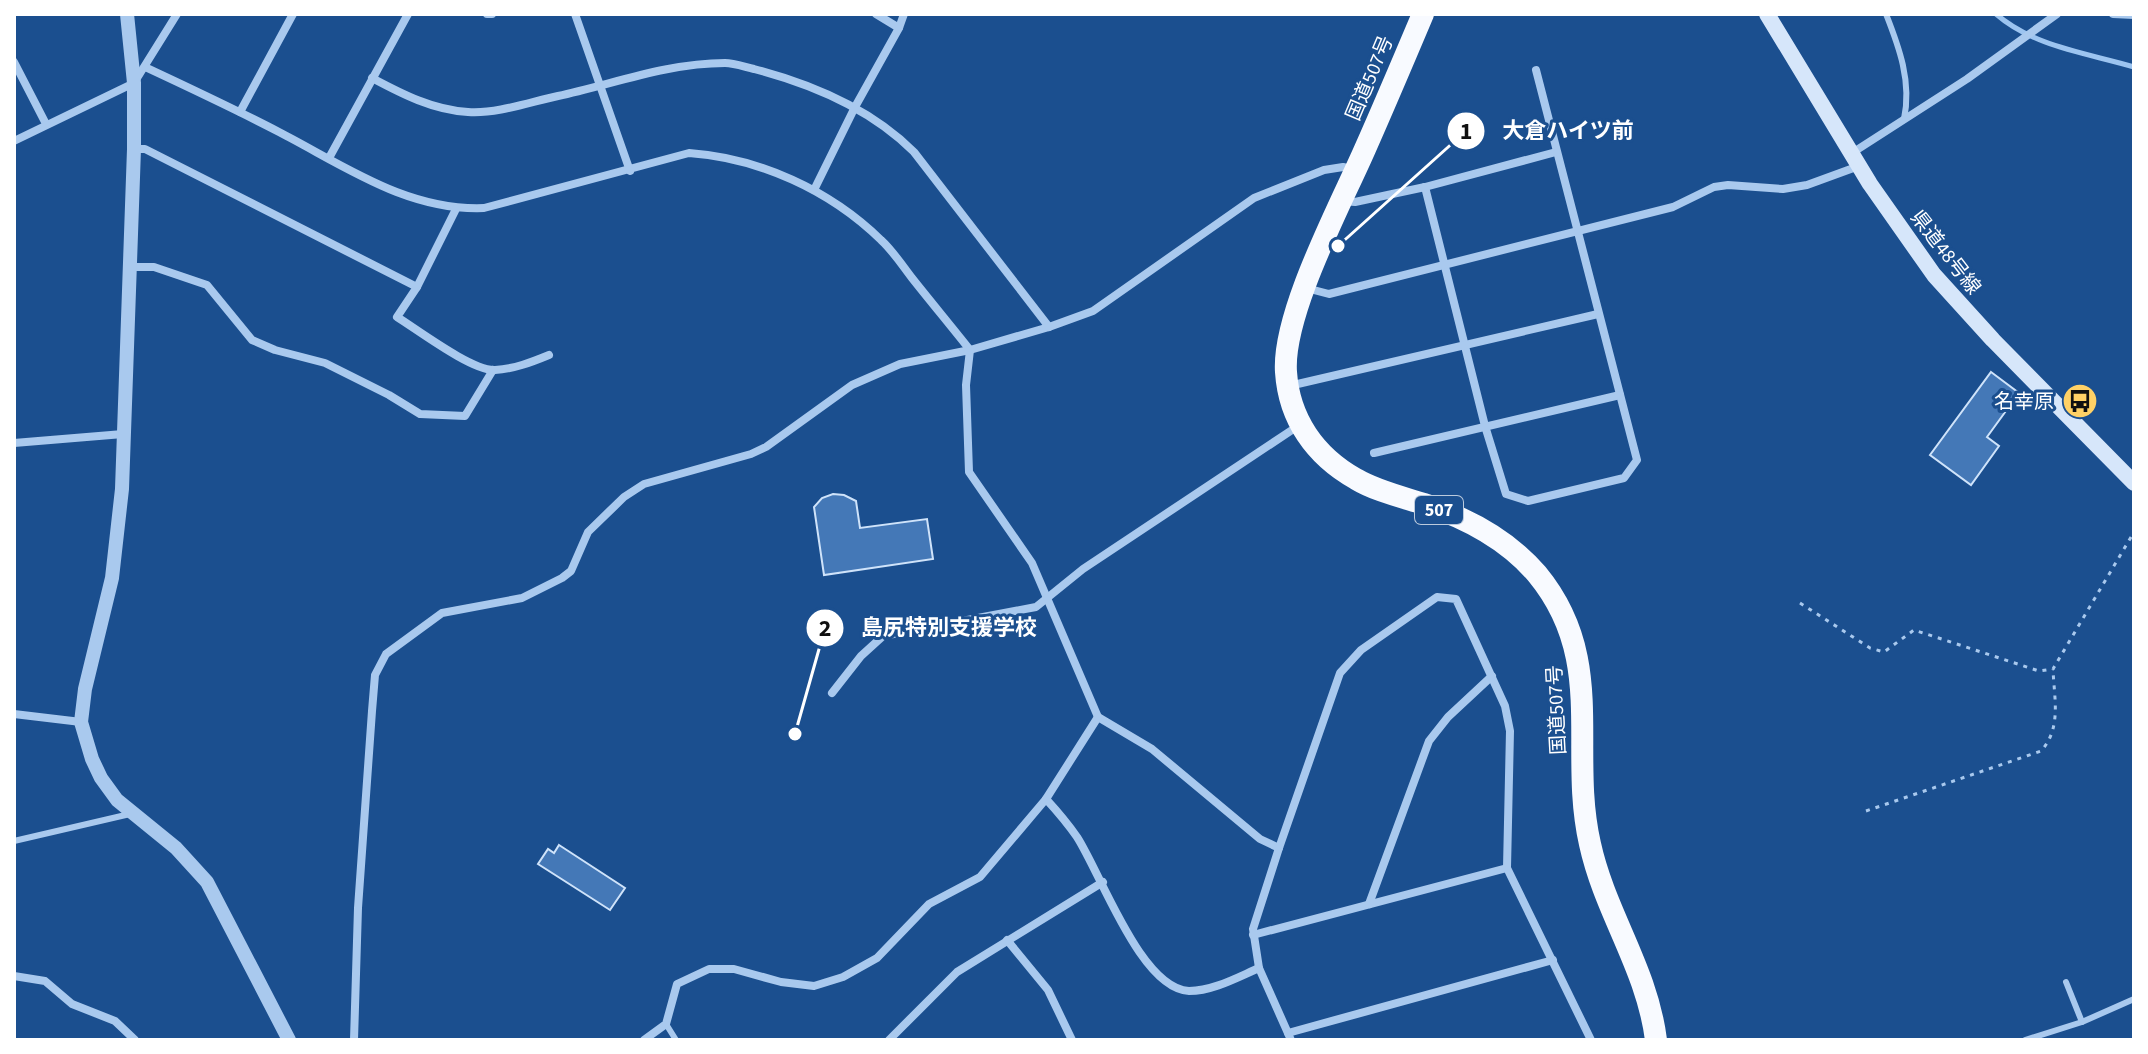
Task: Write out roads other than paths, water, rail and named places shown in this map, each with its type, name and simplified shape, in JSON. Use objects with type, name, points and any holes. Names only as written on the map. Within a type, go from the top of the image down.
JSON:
[{"type":"highway","name":"国道507号","points":[[1423,14],[1305,288],[1287,351],[1288,386],[1299,425],[1326,457],[1358,481],[1465,519],[1488,532],[1526,562],[1553,596],[1571,635],[1582,676],[1583,781],[1590,845],[1644,983],[1656,1040]]},
{"type":"main road","name":"県道48号線","points":[[1767,14],[1856,159],[1934,275],[1993,340],[2134,483]]},
{"type":"street","points":[[127,14],[134,83],[134,149],[122,489],[112,578],[85,689],[81,722],[92,759],[117,800],[176,848],[207,882],[289,1040]]},
{"type":"street","points":[[14,141],[134,83],[177,14]]},
{"type":"street","points":[[240,112],[293,14]]},
{"type":"street","points":[[329,158],[408,14]]},
{"type":"street","points":[[575,14],[630,171]]},
{"type":"street","points":[[876,14],[899,28]]},
{"type":"street","points":[[814,190],[904,14]]},
{"type":"street","points":[[1305,288],[1329,294],[1673,207],[1714,187],[1728,185],[1783,189],[1807,185],[1856,159],[2055,14]]},
{"type":"street","points":[[2113,14],[2134,15]]},
{"type":"street","points":[[14,62],[46,124]]},
{"type":"street","points":[[372,78],[411,98],[445,109],[471,113],[602,86],[674,67],[728,62],[776,75],[855,107],[896,134],[914,152],[1049,327]]},
{"type":"street","points":[[145,67],[240,112],[393,193],[456,209],[484,208],[689,153],[720,155],[755,165],[814,190],[846,210],[883,241],[970,350],[966,385],[969,472],[1032,563],[1098,717],[1152,749],[1260,839],[1279,848]]},
{"type":"street","points":[[1425,187],[1485,426],[1506,494],[1528,501],[1624,478],[1637,460],[1536,70]]},
{"type":"street","points":[[134,149],[145,149],[417,287]]},
{"type":"street","points":[[1342,201],[1355,202],[1425,187],[1556,152]]},
{"type":"street","points":[[354,1040],[358,908],[372,711],[375,675],[386,654],[442,613],[522,598],[562,578],[571,571],[588,532],[624,497],[644,484],[766,447],[852,385],[900,364],[970,350],[1093,311],[1254,198],[1324,170],[1343,167],[1355,170]]},
{"type":"street","points":[[456,209],[417,287],[397,317],[476,367],[493,370],[529,364],[549,355]]},
{"type":"street","points":[[130,267],[154,267],[207,285],[252,340],[275,350],[325,363],[420,414],[465,416],[493,370]]},
{"type":"street","points":[[1288,386],[1598,314]]},
{"type":"street","points":[[1374,453],[1620,395]]},
{"type":"street","points":[[832,693],[861,656],[883,636],[1036,607],[1083,569],[1299,425]]},
{"type":"street","points":[[14,443],[123,434]]},
{"type":"street","points":[[1553,960],[1289,1037],[1259,968],[1253,929],[1340,673],[1361,650],[1437,597],[1456,599],[1505,706],[1510,731],[1507,868],[1553,960],[1591,1040]]},
{"type":"street","points":[[1369,904],[1429,741],[1448,717],[1492,676]]},
{"type":"street","points":[[14,714],[81,722]]},
{"type":"street","points":[[644,1040],[666,1024],[677,984],[709,969],[734,969],[781,982],[814,986],[843,977],[877,958],[929,904],[980,877],[1046,799],[1098,717]]},
{"type":"street","points":[[1046,799],[1077,837],[1136,948],[1157,975],[1187,991],[1216,986],[1259,968]]},
{"type":"street","points":[[1253,935],[1507,868]]},
{"type":"street","points":[[889,1040],[957,972],[1103,882]]},
{"type":"street","points":[[1007,940],[1048,990],[1072,1040]]},
{"type":"street","points":[[14,976],[45,981],[72,1004],[115,1021],[135,1040]]},
{"type":"lane","points":[[1886,14],[1900,48],[1907,90],[1904,122]]},
{"type":"lane","points":[[14,841],[134,813]]},
{"type":"lane","points":[[2066,982],[2082,1022]]},
{"type":"lane","points":[[2025,1040],[2082,1022],[2134,999]]},
{"type":"lane","points":[[666,1024],[676,1040]]},
{"type":"waterway","points":[[1996,14],[2044,42],[2134,67]]},
{"type":"place","name":"大倉ハイツ前","points":[[1338,246]]},
{"type":"place","name":"名幸原","points":[[2080,401]]},
{"type":"place","name":"島尻特別支援学校","points":[[795,734]]}]
